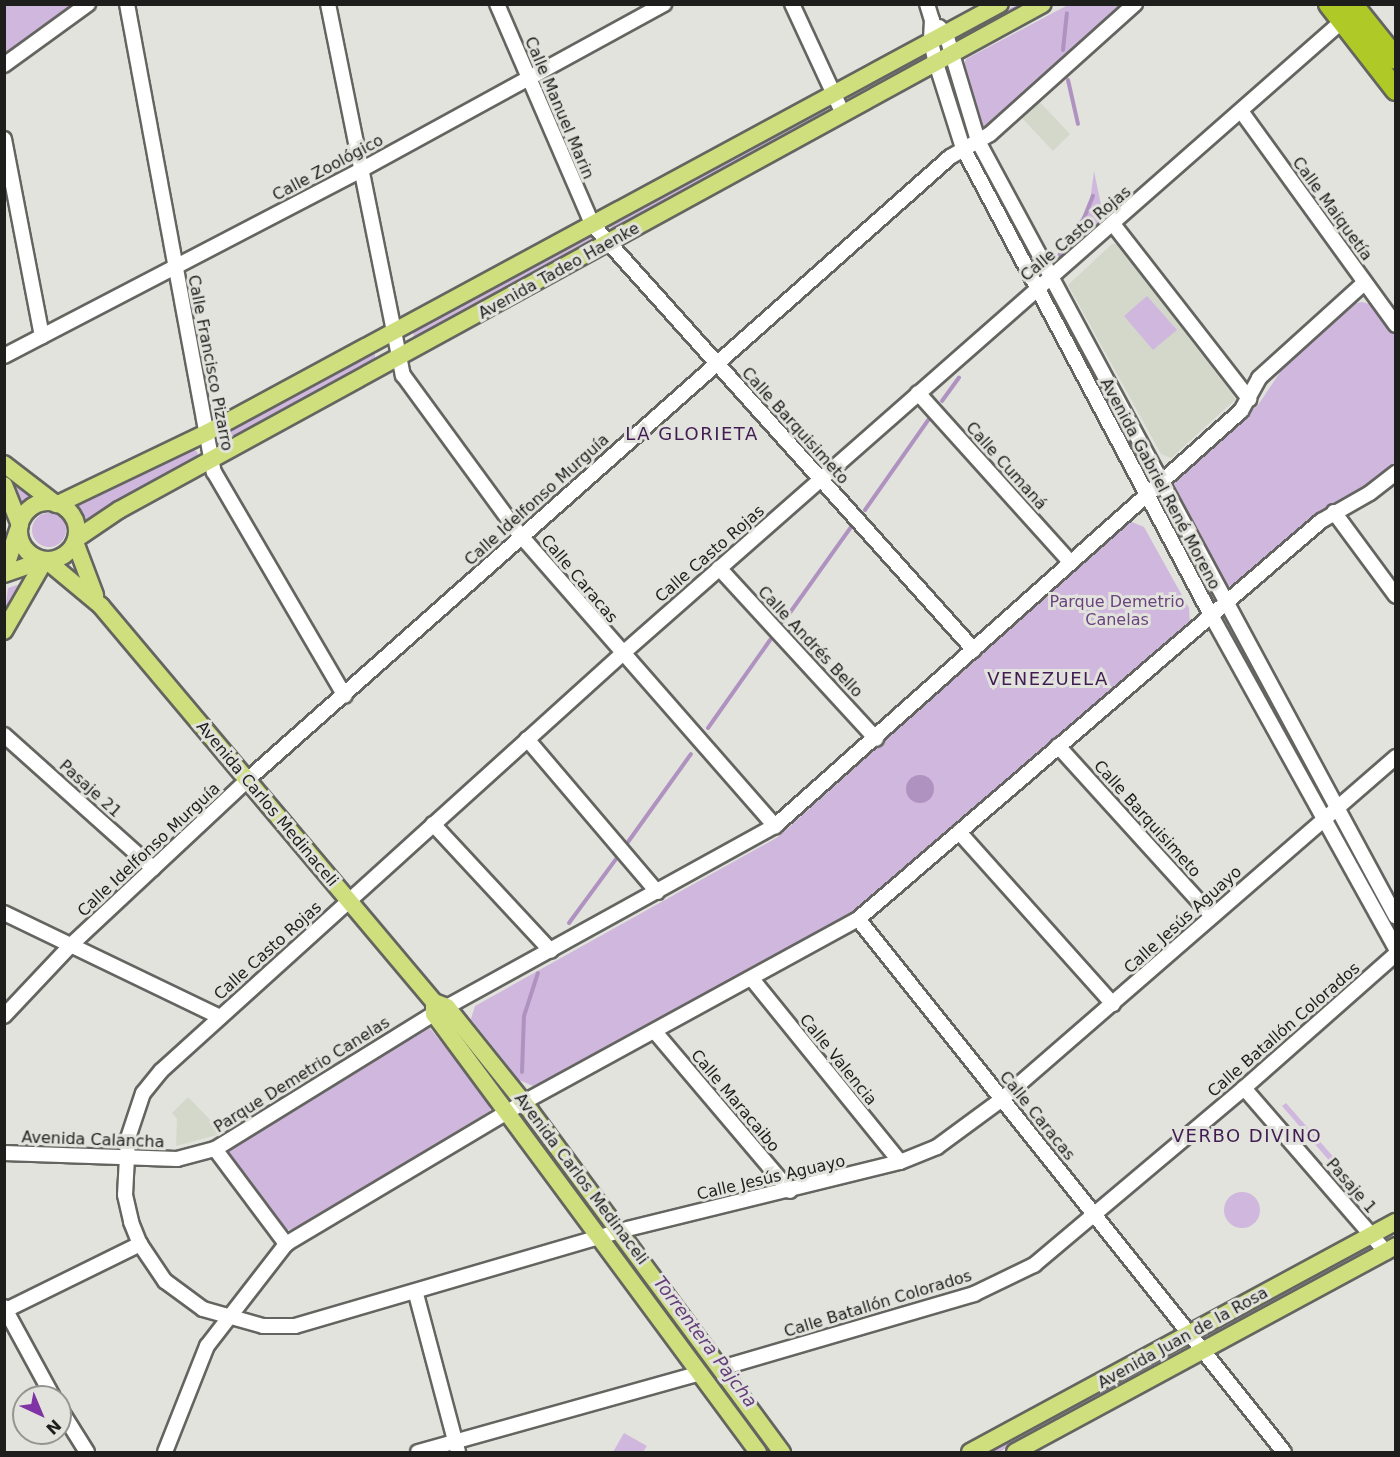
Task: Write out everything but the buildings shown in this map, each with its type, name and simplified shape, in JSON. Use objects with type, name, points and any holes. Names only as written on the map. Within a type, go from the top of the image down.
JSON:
[{"type":"highway","points":[[1329,4],[1353,10],[1395,59]]},
{"type":"highway","points":[[1353,10],[1395,90]]},
{"type":"main road","name":"Avenida Tadeo Haenke","points":[[57,504],[208,432],[1000,4]]},
{"type":"main road","name":"Avenida Tadeo Haenke","points":[[75,541],[119,510],[1043,4]]},
{"type":"main road","points":[[4,464],[74,518],[75,541],[64,556],[4,573]]},
{"type":"main road","points":[[4,485],[28,552],[45,560]]},
{"type":"main road","points":[[4,573],[20,526],[30,509],[38,504],[57,504]]},
{"type":"main road","name":"Avenida Carlos Medinaceli","points":[[75,541],[101,606]]},
{"type":"main road","points":[[4,631],[45,560]]},
{"type":"main road","name":"Avenida Carlos Medinaceli","points":[[45,560],[101,606],[438,1008],[524,1102],[782,1452]]},
{"type":"main road","name":"Avenida Carlos Medinaceli","points":[[438,1008],[508,1112],[758,1452]]},
{"type":"main road","name":"Avenida Juan de la Rosa","points":[[970,1452],[1395,1222]]},
{"type":"main road","name":"Avenida Juan de la Rosa","points":[[1015,1452],[1203,1353],[1391,1249]]},
{"type":"street","points":[[4,65],[88,4]]},
{"type":"street","name":"Calle Francisco Pizarro","points":[[127,4],[214,472],[345,696]]},
{"type":"street","name":"Calle Caracas","points":[[328,4],[397,359],[403,375],[521,536],[621,654],[775,826]]},
{"type":"street","name":"Calle Manuel Marin","points":[[497,4],[592,224]]},
{"type":"street","name":"Calle Zoológico","points":[[4,356],[359,171],[647,9],[664,4]]},
{"type":"street","points":[[792,4],[843,114]]},
{"type":"street","name":"Avenida Gabriel René Moreno","points":[[927,4],[932,21],[931,42],[936,63],[963,148],[1160,483],[1395,917]]},
{"type":"street","name":"Calle Idelfonso Murguía","points":[[4,1016],[71,945],[246,781],[345,696],[716,363],[963,148],[990,134],[1135,4]]},
{"type":"street","name":"Calle Casto Rojas","points":[[126,1160],[128,1138],[143,1093],[161,1071],[621,654],[1242,111],[1353,10]]},
{"type":"street","points":[[932,21],[946,34]]},
{"type":"street","name":"Avenida Gabriel René Moreno","points":[[946,34],[978,141],[1043,283],[1146,495],[1322,820],[1395,949]]},
{"type":"street","name":"Calle Maiquetía","points":[[1242,111],[1395,326]]},
{"type":"street","points":[[4,139],[42,336]]},
{"type":"street","name":"Calle Barquisimeto","points":[[592,224],[974,650]]},
{"type":"street","points":[[1113,224],[1249,399]]},
{"type":"street","name":"Parque Demetrio Canelas","points":[[286,1244],[215,1149],[438,1008],[551,951],[775,826],[876,739],[1070,562],[1241,411],[1259,378],[1364,283]]},
{"type":"street","name":"Calle Cumaná","points":[[918,393],[1070,562]]},
{"type":"street","points":[[165,1452],[207,1346],[226,1318],[286,1244],[524,1102],[656,1033],[858,919],[1225,602],[1334,512],[1370,493],[1395,473]]},
{"type":"street","points":[[1334,512],[1395,596]]},
{"type":"street","name":"Calle Andrés Bello","points":[[719,568],[876,739]]},
{"type":"street","name":"Pasaje 21","points":[[4,735],[153,868]]},
{"type":"street","points":[[527,740],[657,892]]},
{"type":"street","name":"Calle Barquisimeto","points":[[1058,746],[1211,915]]},
{"type":"street","name":"Calle Jesús Aguayo","points":[[126,1160],[124,1195],[140,1244],[165,1281],[203,1309],[226,1318],[263,1326],[295,1326],[416,1293],[600,1236],[790,1191],[900,1162],[937,1147],[1002,1099],[1395,757]]},
{"type":"street","points":[[433,824],[551,951]]},
{"type":"street","points":[[959,832],[1113,1004]]},
{"type":"street","points":[[4,913],[220,1017]]},
{"type":"street","name":"Calle Caracas","points":[[858,919],[1284,1452]]},
{"type":"street","name":"Calle Batallón Colorados","points":[[721,1368],[974,1294],[1034,1264],[1095,1216],[1395,954]]},
{"type":"street","name":"Calle Valencia","points":[[752,979],[900,1162]]},
{"type":"street","name":"Calle Maracaibo","points":[[656,1033],[790,1191]]},
{"type":"street","name":"Pasaje 1","points":[[1244,1088],[1372,1235],[1391,1249]]},
{"type":"street","name":"Avenida Calancha","points":[[4,1153],[126,1160],[177,1159],[215,1149]]},
{"type":"street","points":[[46,1385],[5,1310],[140,1244]]},
{"type":"street","points":[[416,1293],[456,1447]]},
{"type":"street","points":[[418,1452],[456,1447],[700,1373]]},
{"type":"street","points":[[72,1428],[87,1452]]},
{"type":"shaded area","points":[[1037,99],[1070,134],[1053,151],[1020,116]]},
{"type":"shaded area","points":[[1112,244],[1117,244],[1236,399],[1171,458],[1161,454],[1068,285]]},
{"type":"shaded area","points":[[920,775],[930,779],[934,789],[930,799],[920,803],[910,799],[906,789],[910,779]]},
{"type":"shaded area","points":[[188,1097],[224,1133],[176,1146],[177,1119],[172,1113]]},
{"type":"green space","points":[[5,4],[74,4],[74,5],[5,55]]},
{"type":"green space","points":[[1016,5],[1024,5],[955,42],[954,39]]},
{"type":"green space","points":[[1068,5],[1126,5],[985,130],[982,129],[962,71],[966,59]]},
{"type":"green space","points":[[925,55],[927,59],[850,101],[847,96]]},
{"type":"green space","points":[[825,109],[828,114],[615,229],[609,227]]},
{"type":"green space","points":[[1094,171],[1105,224],[1056,263],[1089,209]]},
{"type":"green space","points":[[587,235],[591,235],[594,241],[416,339],[414,337],[413,331]]},
{"type":"green space","points":[[1147,296],[1177,330],[1153,350],[1124,316]]},
{"type":"green space","name":"Parque Demetrio Canelas","points":[[1362,302],[1374,305],[1395,335],[1395,462],[1368,484],[1322,510],[1236,585],[1227,586],[1220,583],[1169,488],[1171,483],[1258,405],[1281,371],[1353,304]]},
{"type":"green space","points":[[375,351],[375,361],[226,444],[219,441],[221,433]]},
{"type":"green space","points":[[192,447],[198,453],[195,460],[87,521],[77,505]]},
{"type":"green space","points":[[5,475],[38,495],[19,508]]},
{"type":"green space","points":[[49,513],[61,518],[66,530],[61,542],[49,547],[37,542],[32,530],[37,518]]},
{"type":"green space","name":"Parque Demetrio Canelas","points":[[1132,522],[1144,527],[1189,608],[1190,625],[857,913],[538,1088],[519,1080],[471,1019],[475,1006],[778,837],[1126,523]]},
{"type":"green space","points":[[20,584],[12,597],[5,612],[8,588]]},
{"type":"green space","points":[[1231,626],[1327,804],[1323,808],[1227,630]]},
{"type":"green space","points":[[1337,824],[1395,929],[1393,933],[1334,827]]},
{"type":"green space","points":[[428,1026],[491,1103],[490,1111],[295,1229],[285,1230],[230,1157],[228,1147]]},
{"type":"green space","points":[[1286,1103],[1344,1169],[1339,1172],[1282,1106]]},
{"type":"green space","points":[[1242,1192],[1255,1197],[1260,1210],[1255,1223],[1242,1228],[1229,1223],[1224,1210],[1229,1197]]},
{"type":"green space","points":[[1369,1245],[1372,1249],[1210,1338],[1208,1335]]},
{"type":"green space","points":[[1176,1351],[1178,1356],[999,1452],[988,1452]]},
{"type":"green space","points":[[624,1433],[647,1446],[643,1452],[613,1452]]},
{"type":"waterway","name":"Torrentera Pajcha","points":[[1063,50],[1067,13]]},
{"type":"waterway","name":"Torrentera Pajcha","points":[[1068,80],[1078,124]]},
{"type":"waterway","name":"Torrentera Pajcha","points":[[1058,257],[1084,218],[1093,196]]},
{"type":"waterway","name":"Torrentera Pajcha","points":[[942,401],[959,378]]},
{"type":"waterway","name":"Torrentera Pajcha","points":[[865,510],[929,419]]},
{"type":"waterway","name":"Torrentera Pajcha","points":[[784,621],[851,527]]},
{"type":"waterway","name":"Torrentera Pajcha","points":[[708,728],[770,640]]},
{"type":"waterway","name":"Torrentera Pajcha","points":[[628,842],[691,754]]},
{"type":"waterway","name":"Torrentera Pajcha","points":[[569,923],[616,859]]},
{"type":"waterway","name":"Torrentera Pajcha","points":[[522,1072],[524,1016],[538,973]]},
{"type":"waterway","name":"Torrentera Pajcha","points":[[538,1139],[600,1223]]},
{"type":"waterway","name":"Torrentera Pajcha","points":[[618,1247],[770,1452]]},
{"type":"district","name":"LA GLORIETA","points":[[692,434]]},
{"type":"district","name":"VENEZUELA","points":[[1048,679]]},
{"type":"district","name":"VERBO DIVINO","points":[[1247,1136]]}]
